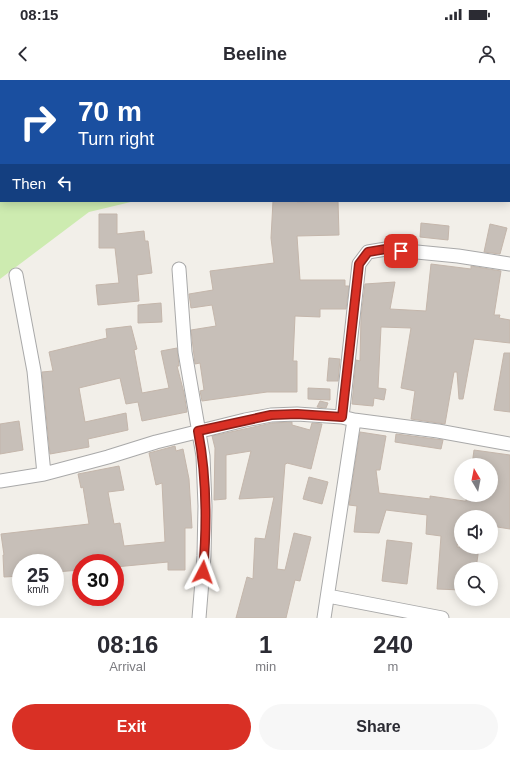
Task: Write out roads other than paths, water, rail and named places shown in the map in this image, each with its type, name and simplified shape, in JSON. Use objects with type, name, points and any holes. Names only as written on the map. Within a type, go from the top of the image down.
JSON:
[{"type":"street","points":[[324,618],[328,596],[348,419],[359,264],[368,252],[386,249],[458,256],[510,264]]},
{"type":"street","points":[[179,269],[185,352],[203,456],[205,506],[204,556],[199,618]]},
{"type":"street","points":[[16,275],[34,371],[44,474]]},
{"type":"street","points":[[0,481],[44,474],[198,431],[271,415],[297,414],[348,419],[438,430],[510,444]]},
{"type":"street","points":[[328,596],[442,618]]}]
